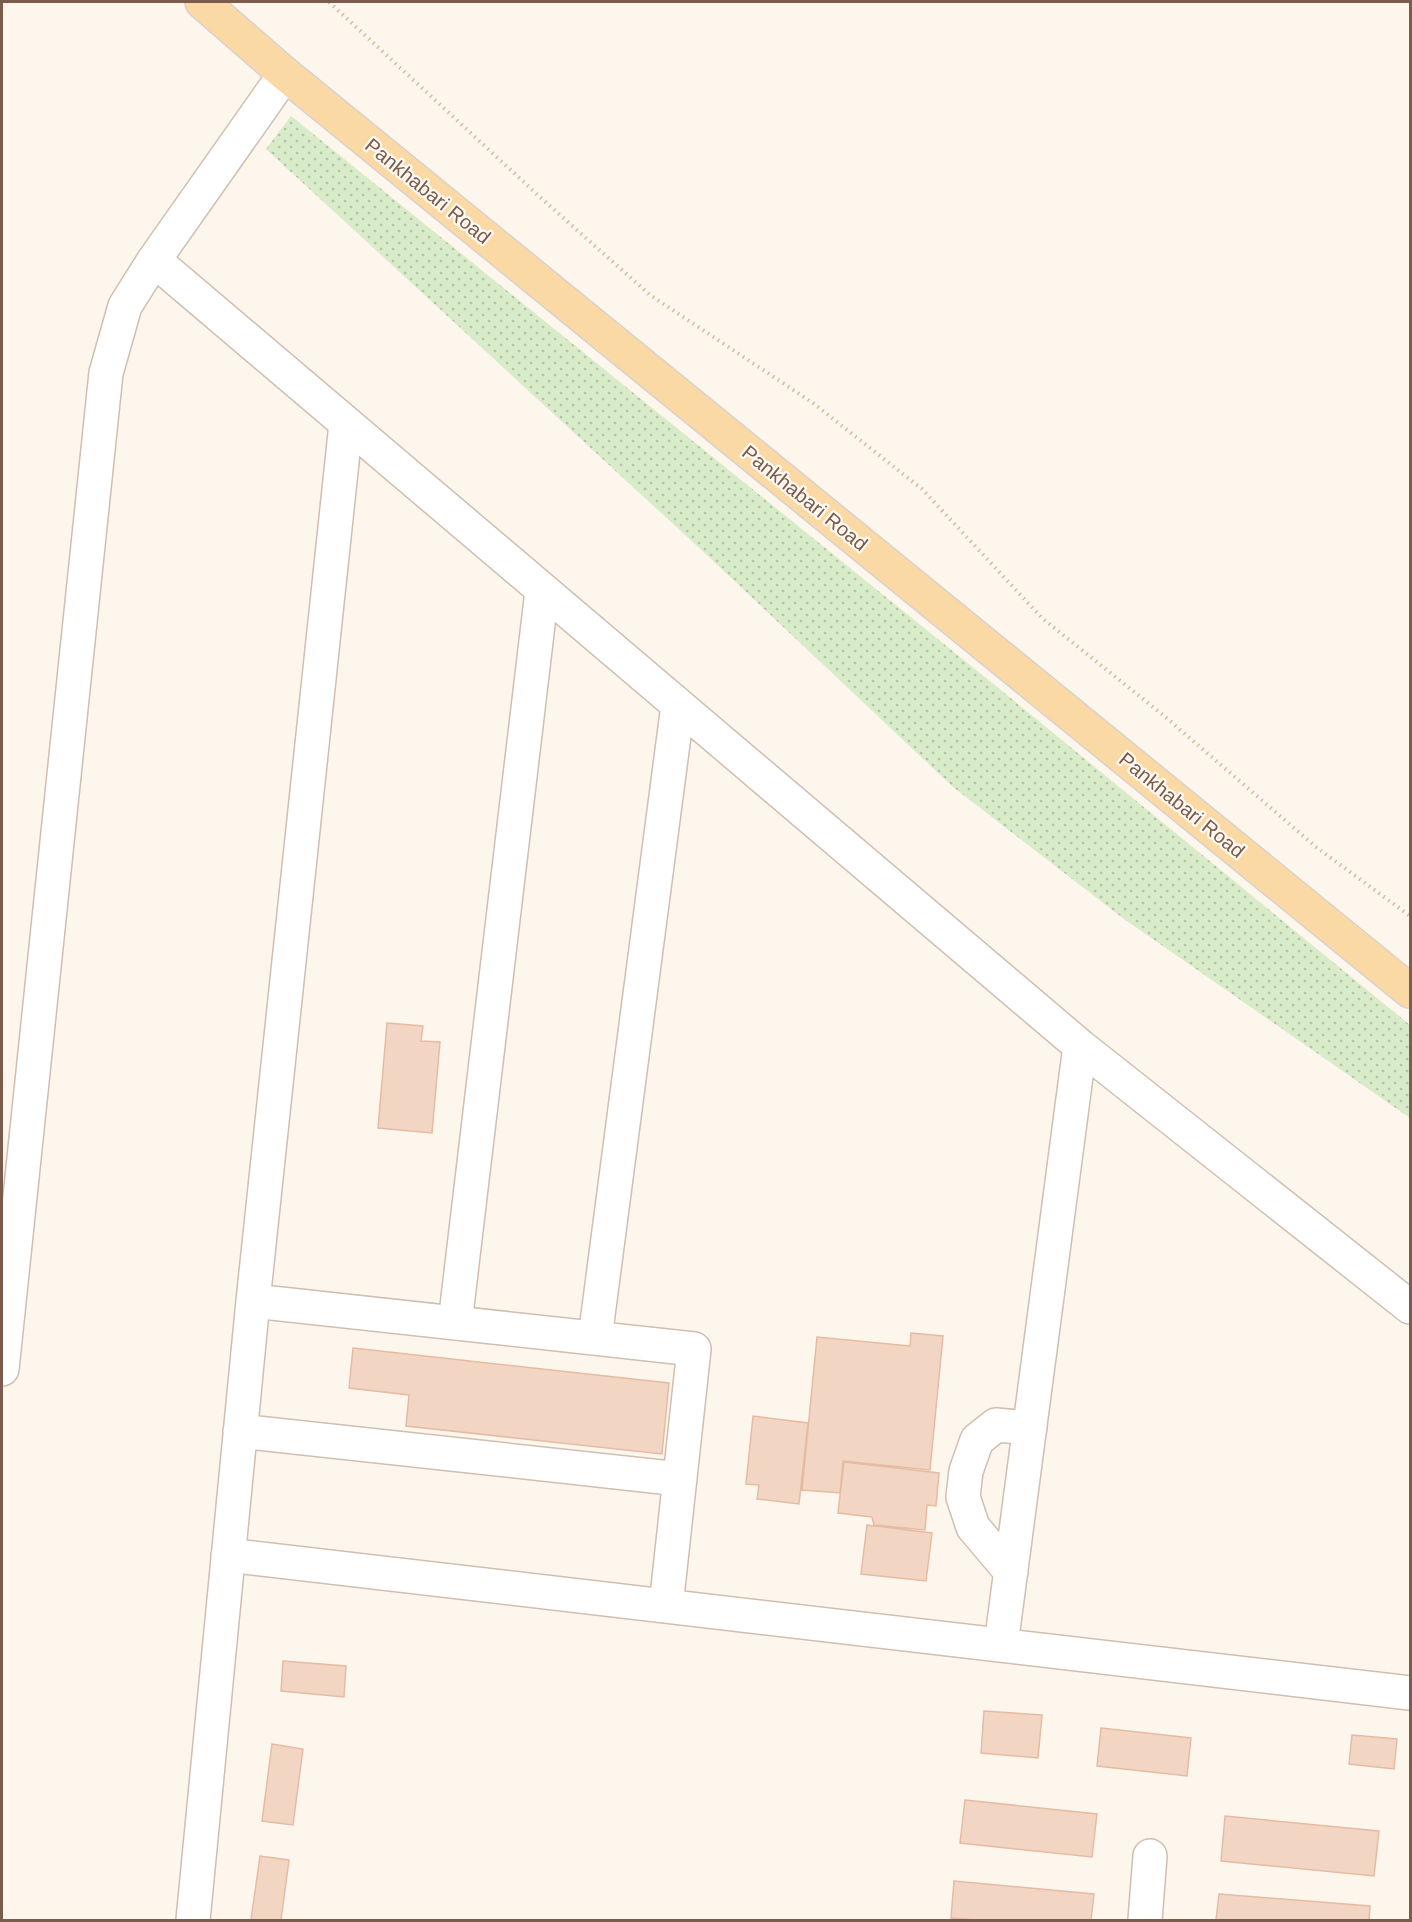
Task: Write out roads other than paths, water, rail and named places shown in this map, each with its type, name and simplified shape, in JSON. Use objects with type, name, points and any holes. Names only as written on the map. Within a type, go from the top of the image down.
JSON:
[{"type":"main road","name":"Pankhabari Road","points":[[202,2],[285,74],[1410,991]]},
{"type":"street","points":[[2,1369],[106,373],[125,306],[154,260],[285,74]]},
{"type":"street","points":[[154,260],[1080,1046],[1410,1307]]},
{"type":"street","points":[[193,1920],[253,1301],[346,424]]},
{"type":"street","points":[[455,1323],[542,591]]},
{"type":"street","points":[[595,1338],[678,705]]},
{"type":"street","points":[[1001,1645],[1080,1046]]},
{"type":"street","points":[[253,1301],[694,1349],[666,1606]]},
{"type":"street","points":[[1011,1572],[973,1527],[963,1497],[966,1471],[977,1440],[996,1425],[1030,1428]]},
{"type":"street","points":[[240,1431],[680,1479]]},
{"type":"street","points":[[228,1554],[1410,1693]]},
{"type":"street","points":[[1145,1920],[1150,1856]]}]
